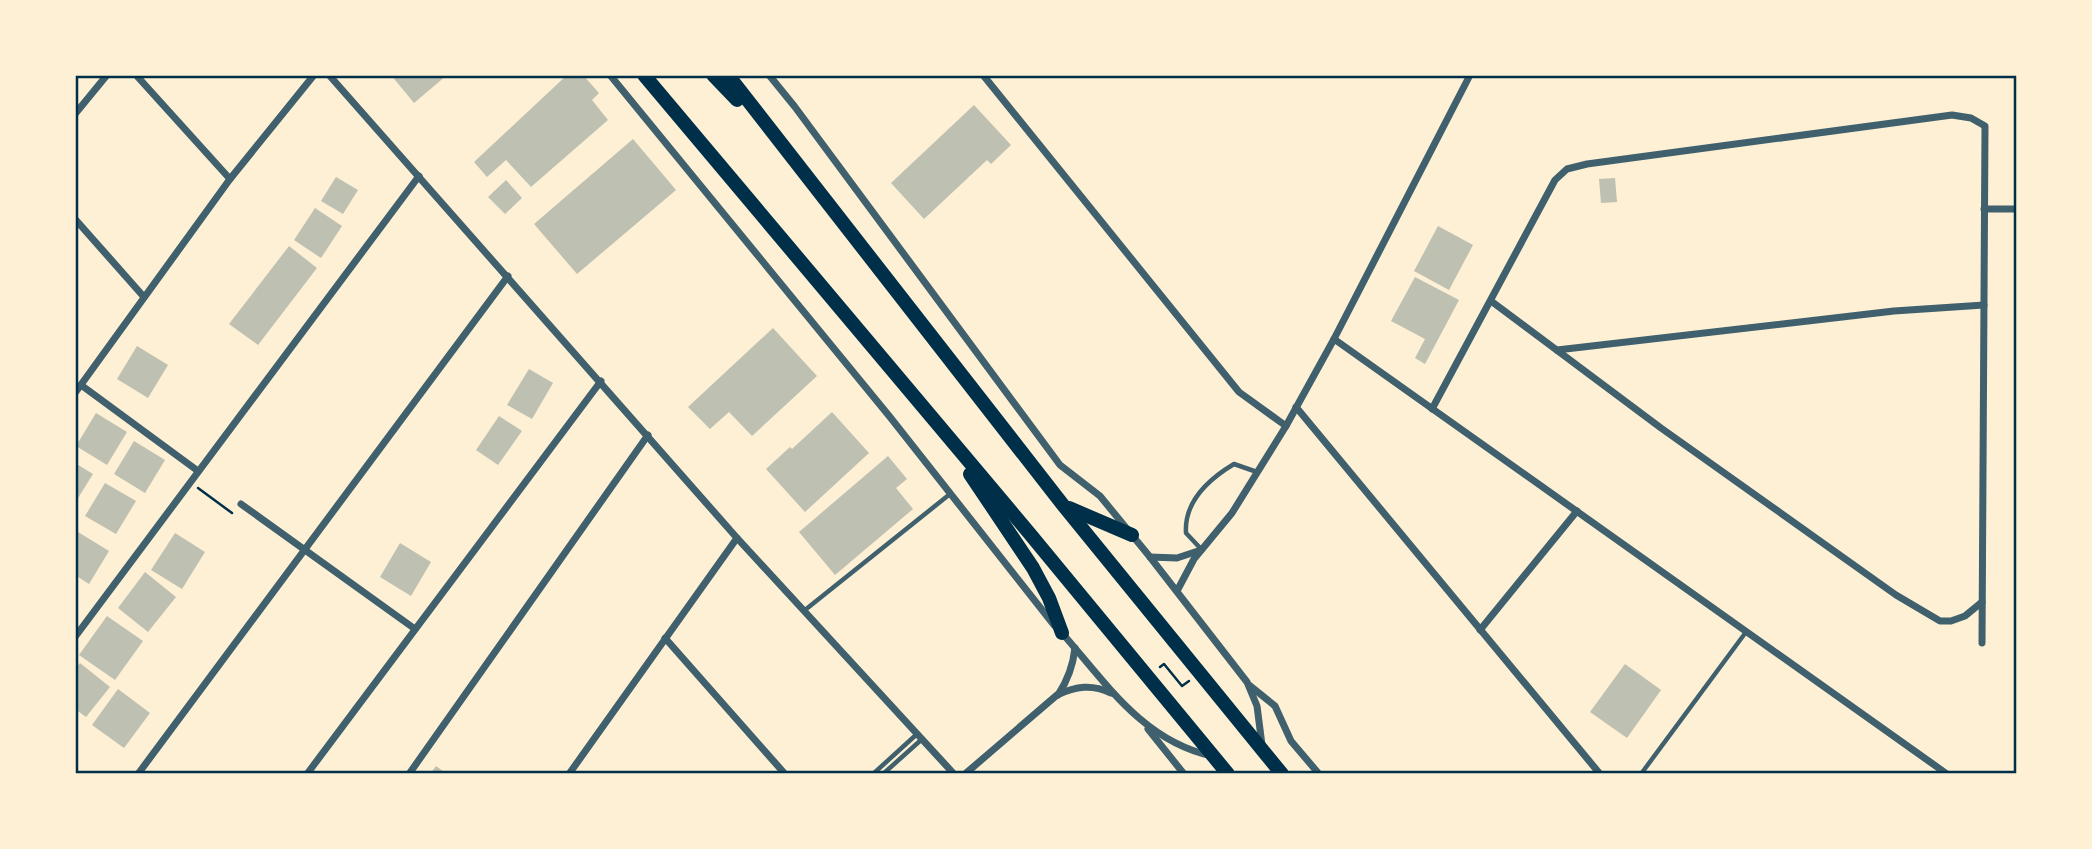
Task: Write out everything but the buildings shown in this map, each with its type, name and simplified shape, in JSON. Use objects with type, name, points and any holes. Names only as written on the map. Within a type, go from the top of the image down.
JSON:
[{"type":"highway","points":[[645,75],[1228,774]]},
{"type":"highway","points":[[713,75],[784,149]]},
{"type":"highway","points":[[728,75],[1063,505],[1282,774]]},
{"type":"highway","points":[[930,415],[1033,568],[1049,598],[1062,633]]},
{"type":"highway","points":[[1063,505],[1132,535]]},
{"type":"street","points":[[75,114],[107,75]]},
{"type":"street","points":[[136,75],[230,179]]},
{"type":"street","points":[[75,393],[230,179],[314,75]]},
{"type":"street","points":[[329,75],[737,538],[954,774]]},
{"type":"street","points":[[610,75],[890,417],[1062,633],[1116,696],[1146,726],[1184,774]]},
{"type":"street","points":[[769,75],[1060,465],[1099,495],[1247,682],[1275,706],[1291,741],[1319,774]]},
{"type":"street","points":[[983,75],[1239,392],[1286,426]]},
{"type":"street","points":[[1177,591],[1188,569],[1232,513],[1286,426],[1334,339],[1470,75]]},
{"type":"street","points":[[1432,409],[1555,180],[1567,169],[1714,145],[1952,115],[1971,118],[1985,126],[1982,643]]},
{"type":"street","points":[[75,637],[419,176]]},
{"type":"street","points":[[1984,209],[2017,209]]},
{"type":"street","points":[[75,219],[145,297]]},
{"type":"street","points":[[138,774],[508,276]]},
{"type":"street","points":[[1491,301],[1661,428],[1896,595],[1940,621],[1951,621],[1965,616],[1982,602]]},
{"type":"street","points":[[1556,350],[1894,311],[1984,305]]},
{"type":"street","points":[[1334,339],[1947,774]]},
{"type":"street","points":[[307,774],[601,382]]},
{"type":"street","points":[[81,385],[198,471]]},
{"type":"street","points":[[1296,407],[1600,774]]},
{"type":"street","points":[[408,774],[648,435]]},
{"type":"street","points":[[241,504],[415,629]]},
{"type":"street","points":[[1480,630],[1577,512]]},
{"type":"street","points":[[569,774],[737,538]]},
{"type":"street","points":[[1150,557],[1177,558],[1202,550]]},
{"type":"street","points":[[664,638],[785,774]]},
{"type":"street","points":[[1057,695],[1070,673],[1075,648]]},
{"type":"street","points":[[1247,682],[1257,706],[1263,750]]},
{"type":"street","points":[[965,774],[1057,695],[1087,686],[1116,696]]},
{"type":"street","points":[[1146,726],[1188,751],[1214,757]]},
{"type":"lane","points":[[1202,550],[1185,533],[1185,520],[1191,505],[1206,485],[1234,464],[1258,472]]},
{"type":"lane","points":[[806,610],[950,495]]},
{"type":"lane","points":[[1641,774],[1746,632]]},
{"type":"lane","points":[[873,774],[920,736]]},
{"type":"lane","points":[[883,774],[920,736]]},
{"type":"path","points":[[189,482],[233,513],[241,504]]},
{"type":"path","points":[[1148,676],[1164,664],[1182,686],[1201,672]]}]
